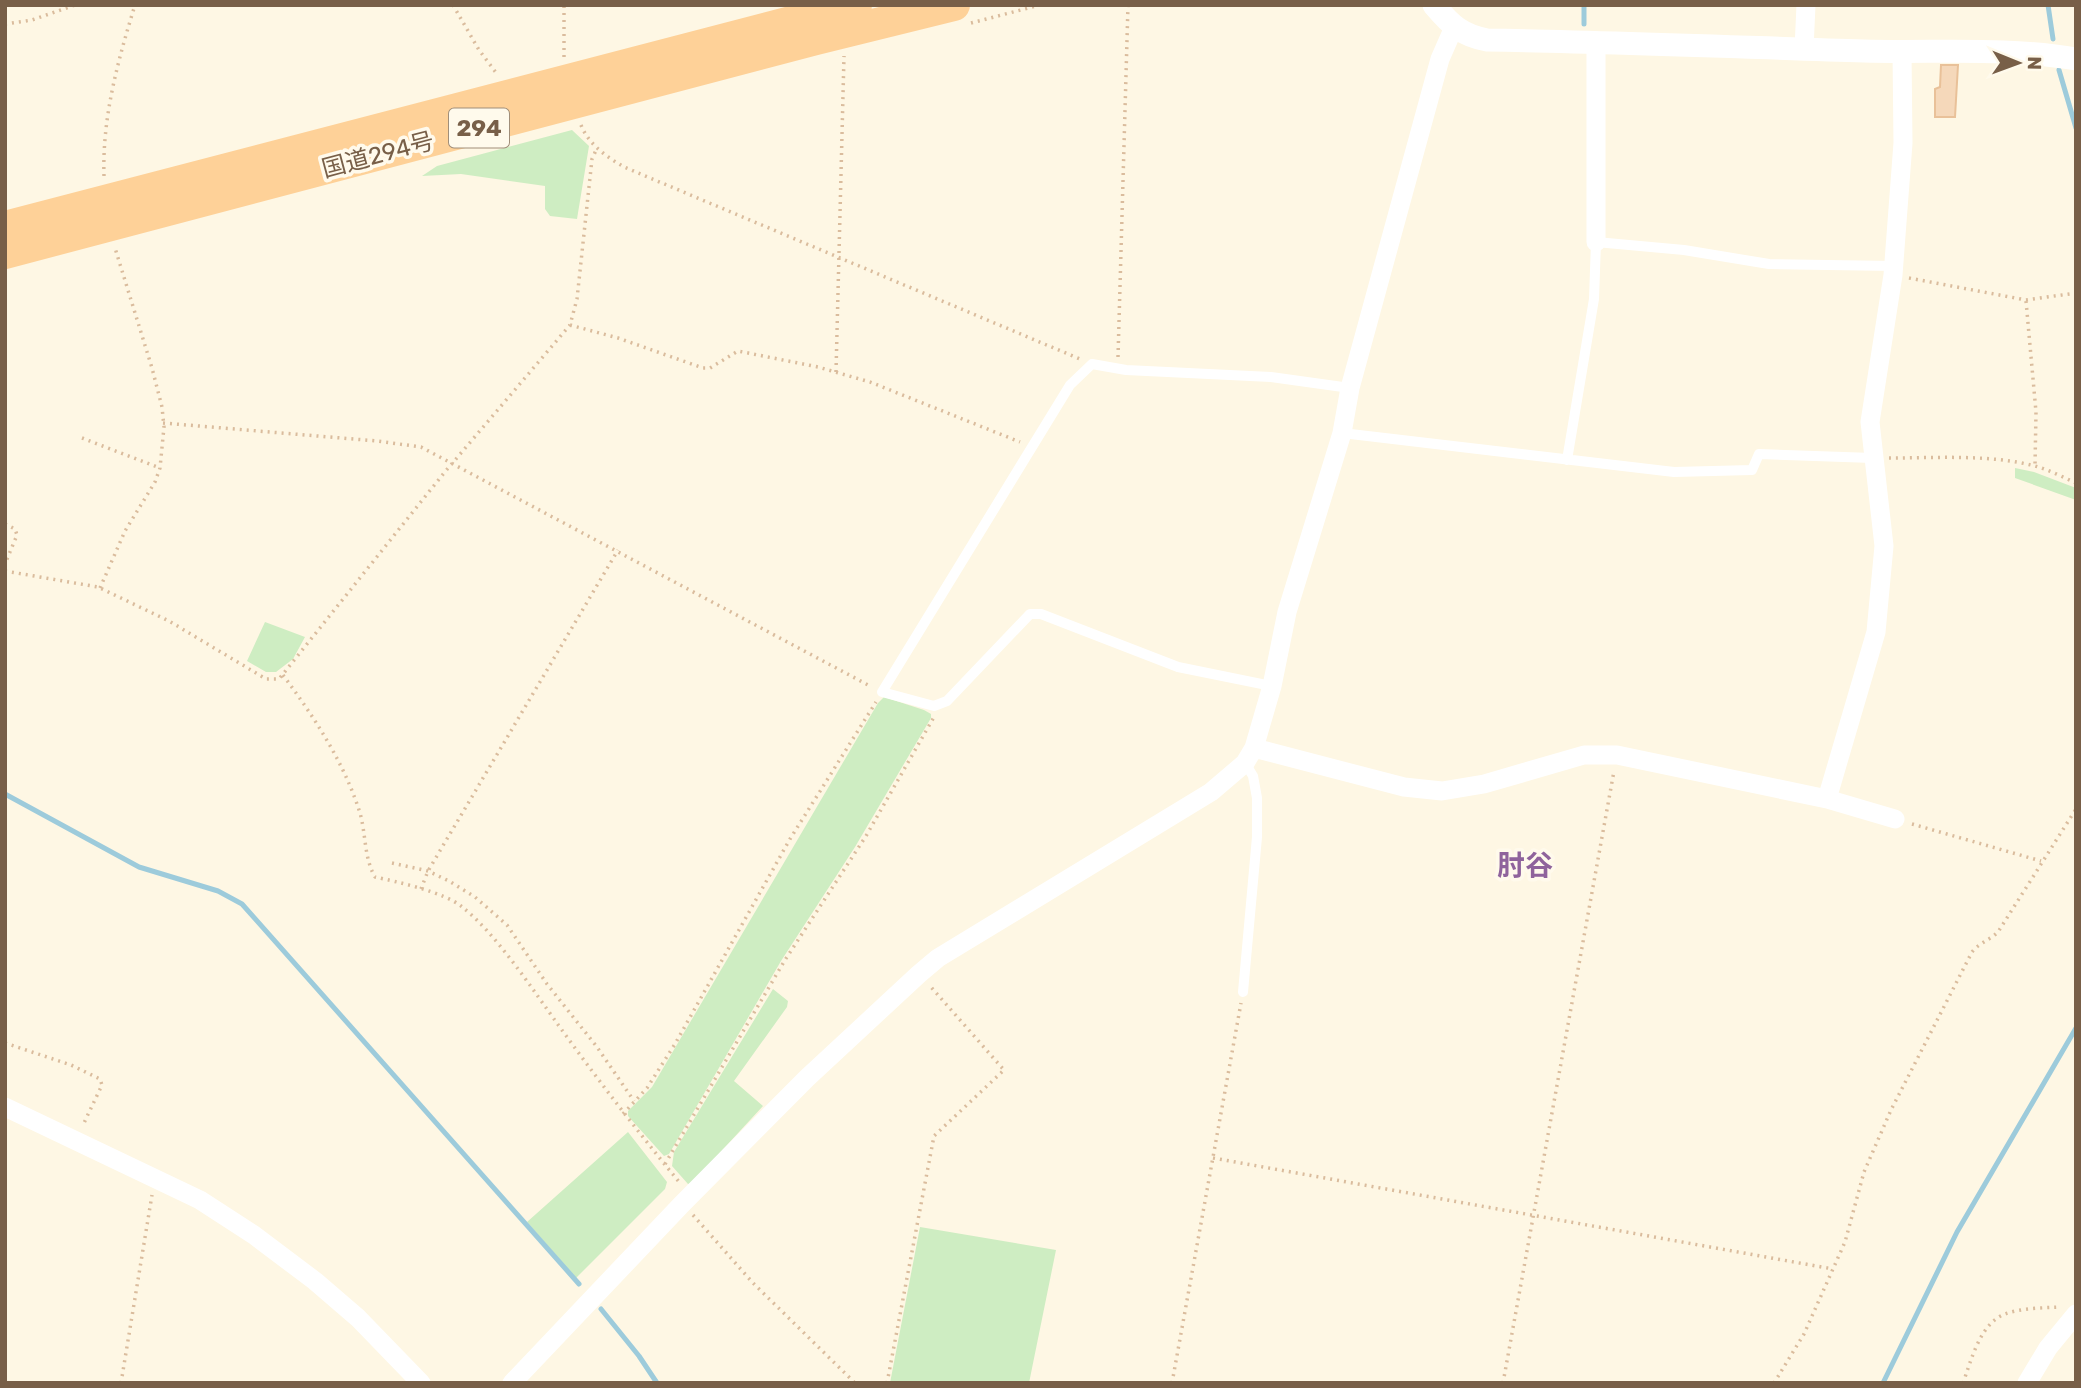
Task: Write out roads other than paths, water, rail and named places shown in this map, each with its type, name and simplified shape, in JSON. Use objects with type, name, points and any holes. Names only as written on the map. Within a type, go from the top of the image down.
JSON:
[{"type":"highway","name":"国道294号","points":[[5,253],[570,92],[856,5]]},
{"type":"highway","name":"国道294号","points":[[5,228],[570,92],[816,39],[954,5]]},
{"type":"street","points":[[1434,5],[1454,27],[1470,36],[1487,40],[1596,41],[1902,52],[2012,52],[2076,58]]},
{"type":"street","points":[[1804,49],[1805,5]]},
{"type":"street","points":[[512,1383],[686,1200],[807,1078],[919,974],[938,958],[1211,792],[1250,755],[1272,686],[1287,612],[1342,433],[1350,388],[1440,59],[1454,27]]},
{"type":"street","points":[[1596,41],[1596,242]]},
{"type":"street","points":[[1827,799],[1876,632],[1884,546],[1870,422],[1894,271],[1903,143],[1902,52]]},
{"type":"street","points":[[1250,755],[1404,787],[1442,791],[1484,784],[1584,755],[1617,755],[1827,799],[1895,819]]},
{"type":"street","points":[[5,1107],[200,1200],[254,1235],[358,1318],[421,1383]]},
{"type":"street","points":[[2027,1383],[2048,1348],[2075,1315]]},
{"type":"lane","points":[[1567,460],[1594,299],[1596,242],[1684,250],[1769,264],[1894,271]]},
{"type":"lane","points":[[1272,686],[1178,667],[1041,614],[1030,614],[947,701],[934,706],[882,692],[1070,385],[1092,364],[1118,369],[1271,377],[1350,388]]},
{"type":"lane","points":[[1342,433],[1674,472],[1752,470],[1759,454],[1873,458]]},
{"type":"lane","points":[[1243,992],[1257,837],[1257,797],[1250,755]]},
{"type":"waterway","points":[[1584,5],[1584,24]]},
{"type":"waterway","points":[[2048,5],[2053,39]]},
{"type":"waterway","points":[[2059,70],[2076,128]]},
{"type":"waterway","points":[[5,794],[139,867],[218,891],[242,904],[579,1284]]},
{"type":"waterway","points":[[1883,1383],[1957,1232],[2076,1028]]},
{"type":"waterway","points":[[601,1309],[657,1383]]},
{"type":"district","name":"肘谷","points":[[1525,865]]}]
